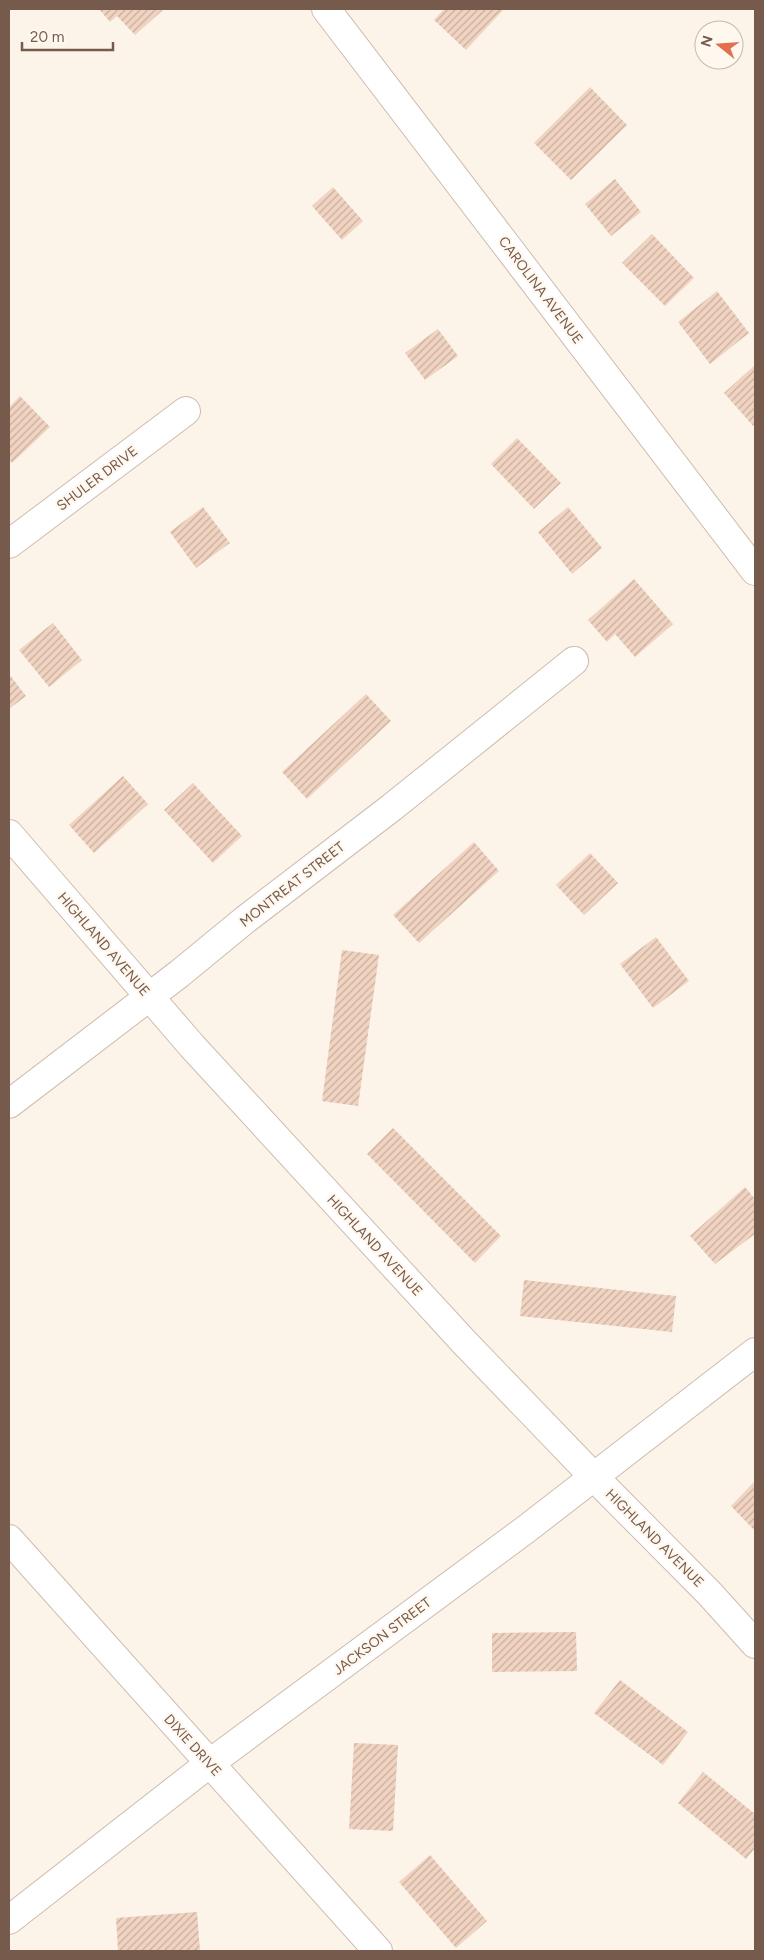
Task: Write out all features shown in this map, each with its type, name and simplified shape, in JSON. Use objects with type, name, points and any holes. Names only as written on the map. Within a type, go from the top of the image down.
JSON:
[{"type":"street","name":"CAROLINA AVENUE","points":[[326,9],[755,570]]},
{"type":"street","name":"SHULER DRIVE","points":[[10,540],[186,411]]},
{"type":"street","name":"MONTREAT STREET","points":[[9,1104],[391,808],[574,661]]},
{"type":"street","name":"HIGHLAND AVENUE","points":[[9,834],[192,1046],[464,1342],[710,1594],[755,1644]]},
{"type":"street","name":"JACKSON STREET","points":[[9,1920],[210,1763],[525,1530],[755,1352]]},
{"type":"street","name":"DIXIE DRIVE","points":[[9,1539],[378,1951]]},
{"type":"building","points":[[99,9],[164,9],[135,35],[117,16],[110,22]]},
{"type":"building","points":[[444,9],[504,9],[466,50],[434,20]]},
{"type":"building","points":[[590,87],[627,125],[571,180],[534,143]]},
{"type":"building","points":[[615,179],[641,212],[611,236],[585,204]]},
{"type":"building","points":[[333,187],[363,221],[342,240],[312,206]]},
{"type":"building","points":[[652,234],[694,278],[665,306],[622,263]]},
{"type":"building","points":[[717,291],[749,333],[710,364],[678,322]]},
{"type":"building","points":[[438,329],[458,356],[425,380],[405,353]]},
{"type":"building","points":[[755,365],[755,428],[724,393]]},
{"type":"building","points":[[20,396],[50,427],[12,463],[9,459],[9,407]]},
{"type":"building","points":[[517,438],[561,483],[534,509],[491,464]]},
{"type":"building","points":[[203,507],[230,543],[196,568],[170,532]]},
{"type":"building","points":[[568,507],[602,548],[572,574],[538,532]]},
{"type":"building","points":[[634,579],[673,624],[635,657],[615,634],[607,642],[588,620]]},
{"type":"building","points":[[53,623],[82,660],[49,687],[19,650]]},
{"type":"building","points":[[9,674],[26,696],[9,709]]},
{"type":"building","points":[[366,694],[391,721],[307,799],[282,772]]},
{"type":"building","points":[[123,776],[148,804],[94,853],[69,825]]},
{"type":"building","points":[[193,783],[242,836],[213,863],[164,810]]},
{"type":"building","points":[[474,842],[499,871],[419,943],[393,915]]},
{"type":"building","points":[[590,853],[618,883],[584,915],[556,885]]},
{"type":"building","points":[[656,937],[689,981],[653,1008],[620,964]]},
{"type":"building","points":[[342,950],[379,955],[358,1106],[322,1101]]},
{"type":"building","points":[[393,1128],[501,1236],[475,1263],[367,1154]]},
{"type":"building","points":[[745,1187],[755,1199],[755,1234],[715,1264],[690,1236]]},
{"type":"building","points":[[524,1280],[676,1296],[672,1332],[520,1316]]},
{"type":"building","points":[[755,1481],[755,1531],[731,1506]]},
{"type":"building","points":[[576,1632],[577,1671],[492,1672],[492,1633]]},
{"type":"building","points":[[620,1680],[688,1732],[663,1765],[594,1713]]},
{"type":"building","points":[[354,1743],[398,1745],[393,1831],[349,1829]]},
{"type":"building","points":[[703,1772],[755,1814],[755,1848],[746,1859],[678,1803]]},
{"type":"building","points":[[430,1855],[487,1921],[456,1948],[399,1882]]},
{"type":"building","points":[[197,1912],[200,1951],[118,1951],[116,1918]]}]
